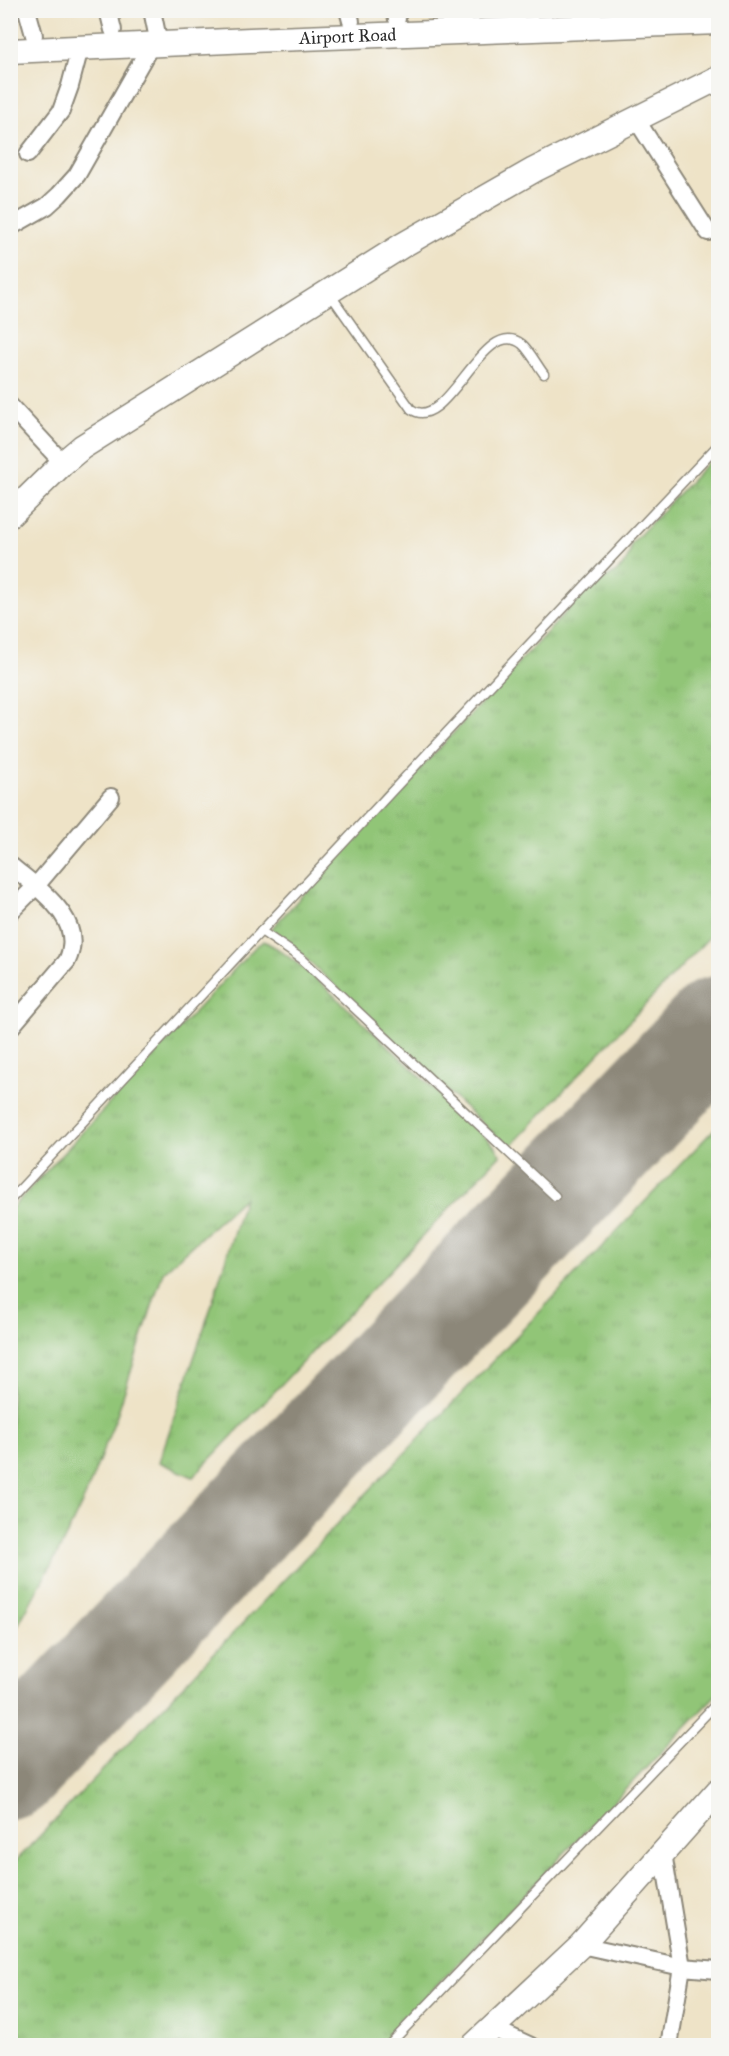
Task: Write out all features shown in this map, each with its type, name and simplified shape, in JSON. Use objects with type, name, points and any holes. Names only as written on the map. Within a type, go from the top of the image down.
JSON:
[{"type":"main road","name":"Airport Road","points":[[10,51],[80,48],[155,32],[350,16],[636,10]]},
{"type":"main road","name":"Airport Road","points":[[22,35],[110,20],[155,32],[718,22]]},
{"type":"main road","points":[[10,515],[82,447],[402,244],[534,170],[718,78]]},
{"type":"main road","points":[[473,2046],[581,1945],[718,1791]]},
{"type":"street","points":[[22,35],[27,10]]},
{"type":"street","points":[[10,227],[47,206],[77,176],[155,32]]},
{"type":"street","points":[[28,153],[61,111],[80,48]]},
{"type":"street","points":[[636,119],[708,232]]},
{"type":"street","points":[[10,406],[63,463]]},
{"type":"street","points":[[10,912],[35,887],[111,797]]},
{"type":"street","points":[[10,865],[51,900],[70,926],[73,938],[72,951],[67,961],[10,1028]]},
{"type":"street","points":[[663,1853],[682,1967],[669,2046]]},
{"type":"street","points":[[581,1945],[682,1967],[718,1970]]},
{"type":"street","points":[[492,2028],[531,2046]]},
{"type":"lane","points":[[328,292],[411,409],[417,413],[423,414],[431,411],[440,404],[488,350],[504,339],[522,344],[544,374]]},
{"type":"lane","points":[[10,1200],[718,445]]},
{"type":"lane","points":[[261,931],[302,959],[555,1196]]},
{"type":"lane","points":[[388,2046],[718,1702]]},
{"type":"green space","points":[[718,452],[718,928],[514,1143],[504,1144],[299,952],[273,932],[272,928],[593,583],[607,578],[624,565],[631,544]]},
{"type":"green space","points":[[264,941],[310,973],[496,1147],[500,1155],[193,1477],[159,1462],[211,1307],[244,1198],[163,1272],[117,1415],[85,1497],[61,1547],[11,1638],[11,1209],[256,946]]},
{"type":"green space","points":[[718,1125],[718,1693],[380,2045],[11,2045],[11,1866]]},
{"type":"runway","points":[[10,1768],[718,1027]]}]
